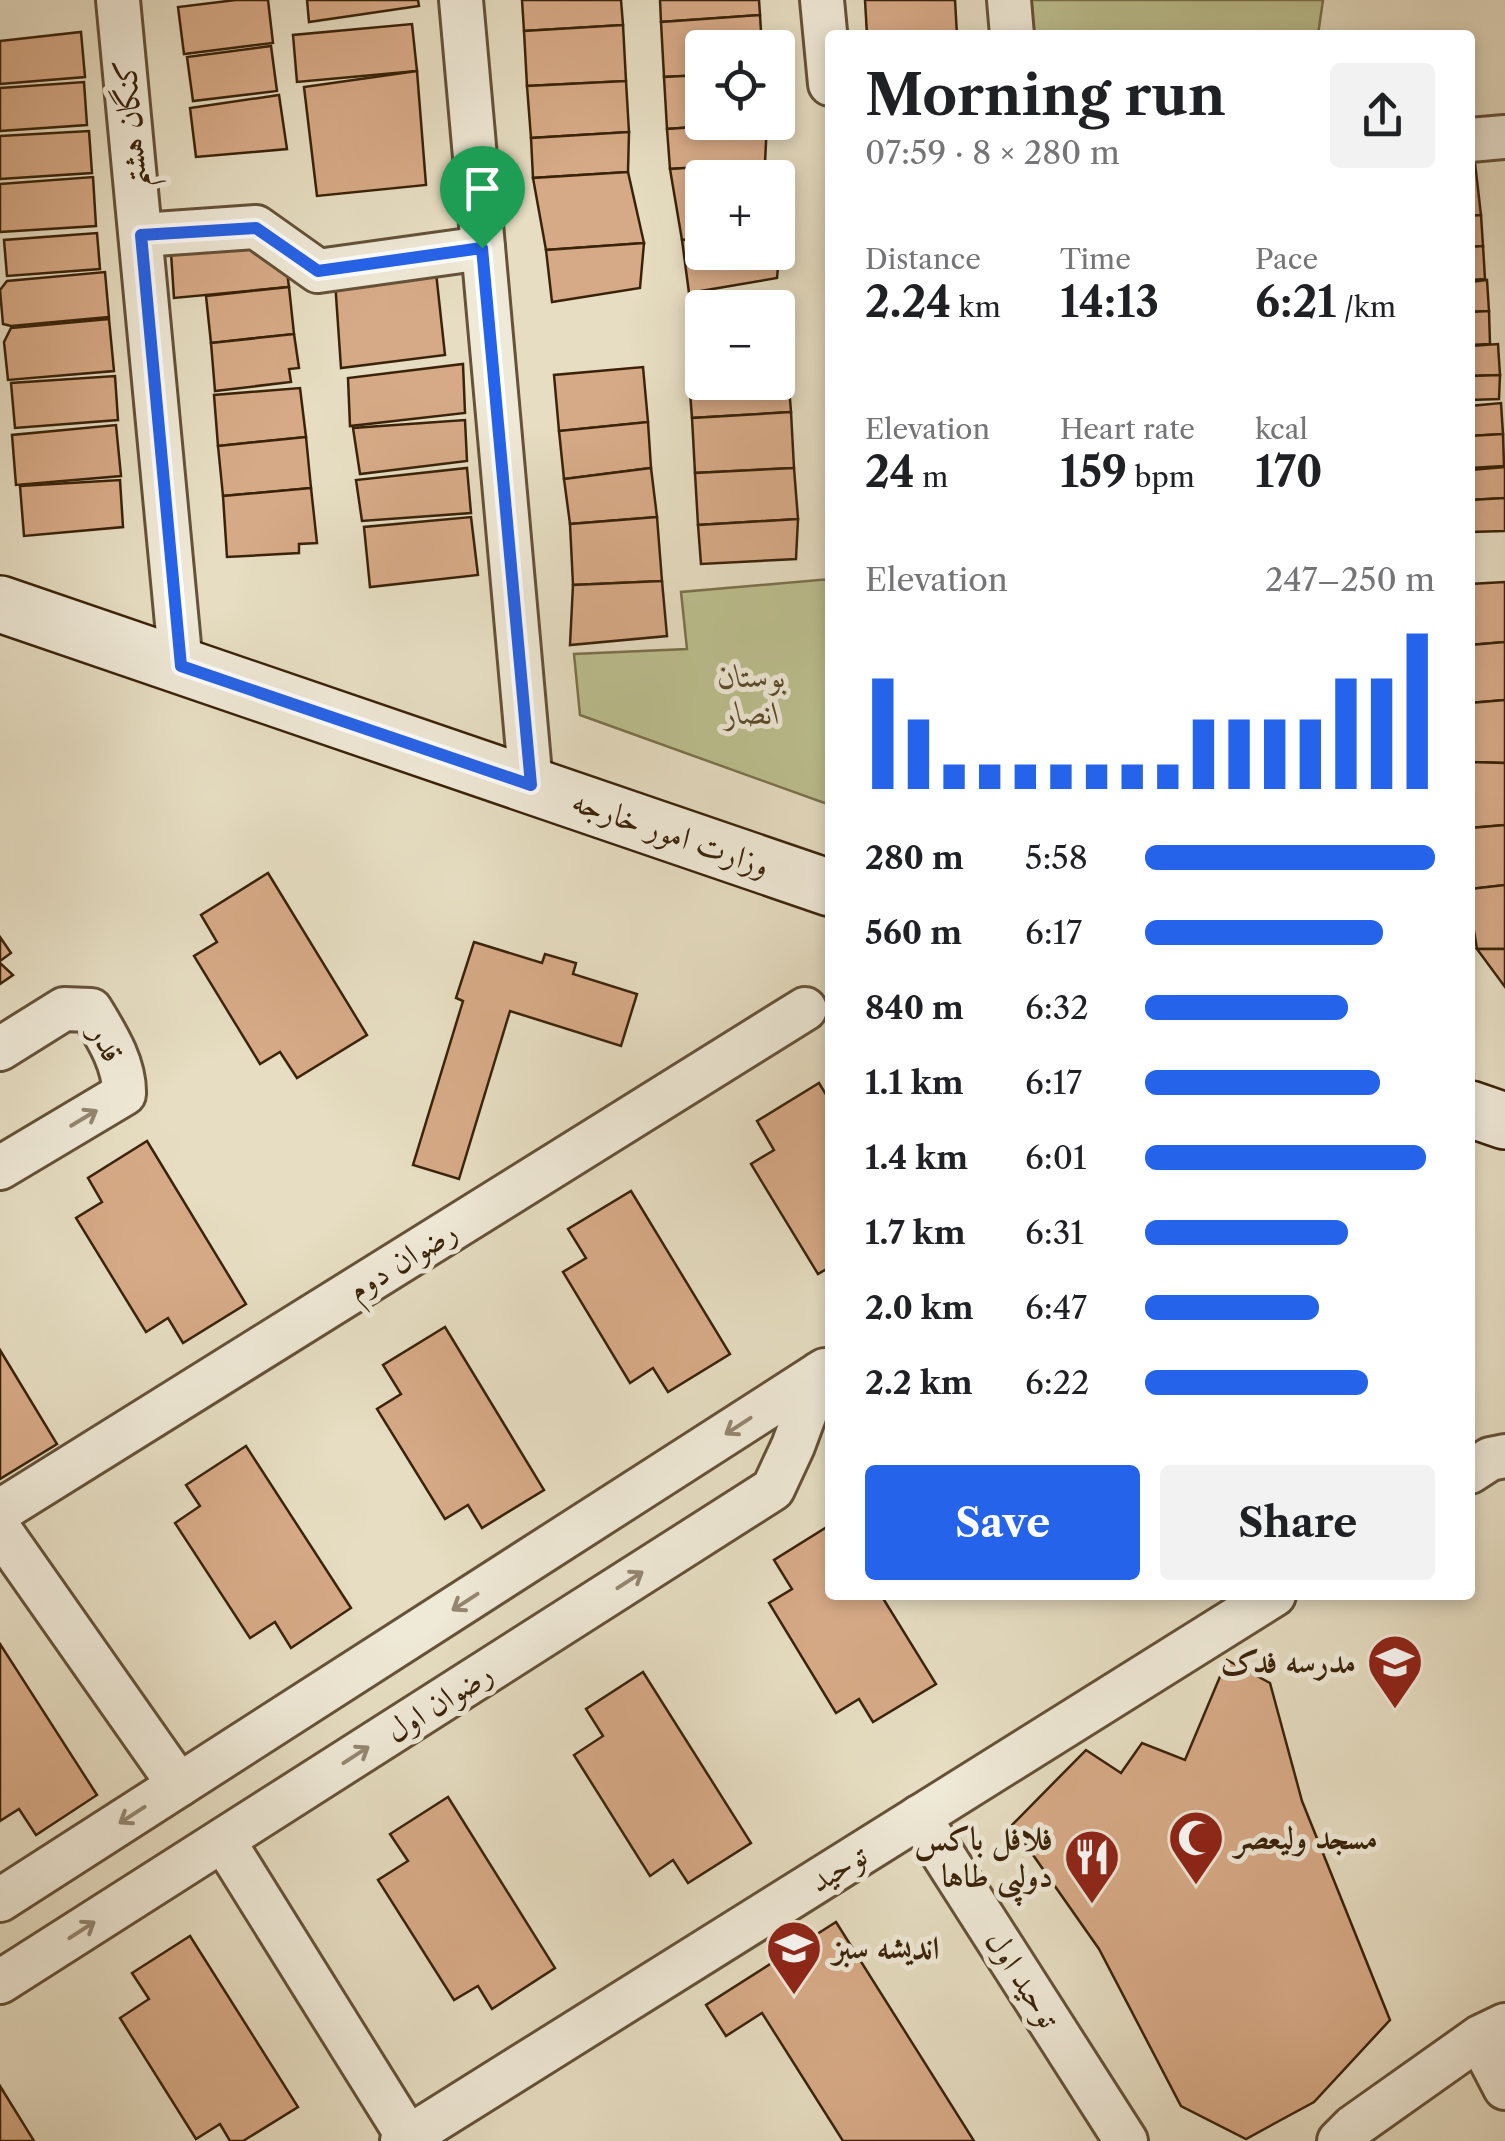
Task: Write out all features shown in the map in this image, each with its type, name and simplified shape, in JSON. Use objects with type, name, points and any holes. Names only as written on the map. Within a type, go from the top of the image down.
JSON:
[{"type":"main road","name":"وزارت امور خارجه","points":[[0,604],[825,886]]},
{"type":"main road","points":[[1475,1111],[1505,1121]]},
{"type":"street","name":"کنگان هشتم","points":[[118,0],[181,666]]},
{"type":"street","points":[[460,0],[531,785]]},
{"type":"street","points":[[822,0],[825,32]]},
{"type":"street","points":[[1009,0],[1012,30]]},
{"type":"street","points":[[1475,140],[1505,137]]},
{"type":"street","points":[[141,235],[256,228],[318,271],[482,248]]},
{"type":"street","name":"قدر","points":[[0,1050],[64,1009],[91,1010],[110,1041],[125,1081],[124,1094],[0,1168]]},
{"type":"street","name":"رضوان دوم","points":[[0,1511],[804,1009]]},
{"type":"street","name":"رضوان اول","points":[[0,1900],[825,1370]]},
{"type":"street","name":"رضوان اول","points":[[0,1982],[772,1489],[825,1370]]},
{"type":"street","points":[[0,1530],[180,1785]]},
{"type":"street","name":"توحید","points":[[405,2139],[1266,1600]]},
{"type":"street","name":"توحید اول","points":[[920,1817],[1126,2141]]},
{"type":"street","points":[[223,1840],[405,2139]]},
{"type":"street","points":[[1339,2141],[1353,2127],[1492,2032],[1505,2088]]},
{"type":"green space","points":[[1008,0],[1323,0],[1319,30],[998,30]]},
{"type":"green space","name":"بوستان انصار","points":[[825,579],[825,803],[580,715],[574,654],[687,649],[681,592]]},
{"type":"building","points":[[268,0],[273,43],[184,54],[178,7]]},
{"type":"building","points":[[307,0],[418,0],[419,6],[309,22]]},
{"type":"building","points":[[522,0],[621,0],[623,25],[524,31]]},
{"type":"building","points":[[660,0],[759,0],[760,15],[661,22]]},
{"type":"building","points":[[865,0],[955,0],[957,30],[867,30]]},
{"type":"building","points":[[760,15],[761,30],[685,30],[685,76],[664,77],[661,22]]},
{"type":"building","points":[[412,24],[417,71],[297,82],[293,35]]},
{"type":"building","points":[[623,25],[626,81],[527,86],[524,31]]},
{"type":"building","points":[[81,32],[85,77],[0,84],[0,41]]},
{"type":"building","points":[[271,46],[277,91],[193,101],[187,57]]},
{"type":"building","points":[[417,71],[426,185],[317,196],[304,87]]},
{"type":"building","points":[[685,76],[685,128],[667,129],[664,77]]},
{"type":"building","points":[[626,81],[629,132],[531,138],[527,86]]},
{"type":"building","points":[[84,82],[87,125],[0,131],[0,88]]},
{"type":"building","points":[[279,95],[287,149],[196,157],[190,108]]},
{"type":"building","points":[[685,128],[685,140],[766,140],[765,160],[685,160],[685,168],[670,169],[667,129]]},
{"type":"building","points":[[89,131],[92,173],[0,179],[0,136]]},
{"type":"building","points":[[629,132],[628,172],[533,178],[531,138]]},
{"type":"building","points":[[1475,163],[1481,215],[1475,216]]},
{"type":"building","points":[[685,168],[685,240],[682,240],[670,169]]},
{"type":"building","points":[[628,172],[644,243],[546,250],[533,178]]},
{"type":"building","points":[[93,177],[96,226],[0,232],[0,184]]},
{"type":"building","points":[[1481,215],[1483,246],[1475,247],[1475,216]]},
{"type":"building","points":[[97,233],[100,269],[7,276],[4,240]]},
{"type":"building","points":[[282,234],[289,287],[174,298],[171,253]]},
{"type":"building","points":[[644,243],[640,288],[552,302],[546,250]]},
{"type":"building","points":[[1483,246],[1485,279],[1475,280],[1475,247]]},
{"type":"building","points":[[434,254],[445,355],[341,368],[334,266]]},
{"type":"building","points":[[686,270],[778,270],[777,278],[689,290]]},
{"type":"building","points":[[105,272],[109,317],[3,324],[0,290],[7,281]]},
{"type":"building","points":[[1487,280],[1489,311],[1475,312],[1475,281]]},
{"type":"building","points":[[289,287],[294,334],[211,343],[206,296]]},
{"type":"building","points":[[1489,311],[1490,344],[1475,345],[1475,312]]},
{"type":"building","points":[[109,319],[114,371],[8,380],[4,342],[11,328]]},
{"type":"building","points":[[294,334],[299,368],[289,369],[291,382],[215,391],[211,343]]},
{"type":"building","points":[[1498,344],[1500,375],[1475,376],[1475,346]]},
{"type":"building","points":[[463,364],[465,413],[350,426],[348,378]]},
{"type":"building","points":[[643,367],[648,422],[559,431],[554,375]]},
{"type":"building","points":[[1500,375],[1499,399],[1475,400],[1475,376]]},
{"type":"building","points":[[115,376],[118,420],[15,428],[11,383]]},
{"type":"building","points":[[300,388],[306,437],[218,446],[214,395]]},
{"type":"building","points":[[691,400],[790,400],[791,412],[692,418]]},
{"type":"building","points":[[1501,403],[1503,434],[1475,436],[1475,406]]},
{"type":"building","points":[[791,412],[794,468],[695,473],[692,418]]},
{"type":"building","points":[[465,420],[467,461],[360,474],[353,428]]},
{"type":"building","points":[[648,422],[651,468],[564,479],[559,431]]},
{"type":"building","points":[[116,425],[121,476],[16,485],[12,435]]},
{"type":"building","points":[[1503,434],[1504,466],[1475,468],[1475,436]]},
{"type":"building","points":[[306,437],[311,488],[223,496],[218,446]]},
{"type":"building","points":[[1505,467],[1505,498],[1475,500],[1475,470]]},
{"type":"building","points":[[467,468],[471,513],[362,521],[356,480]]},
{"type":"building","points":[[651,468],[657,517],[570,524],[564,479]]},
{"type":"building","points":[[794,468],[798,519],[698,525],[695,473]]},
{"type":"building","points":[[120,480],[123,527],[24,536],[20,486]]},
{"type":"building","points":[[311,488],[317,543],[299,544],[299,553],[227,557],[223,496]]},
{"type":"building","points":[[1505,498],[1505,531],[1475,532],[1475,500]]},
{"type":"building","points":[[471,517],[478,575],[370,587],[364,527]]},
{"type":"building","points":[[657,517],[662,581],[573,585],[570,524]]},
{"type":"building","points":[[798,519],[796,559],[701,564],[698,525]]},
{"type":"building","points":[[662,581],[667,636],[570,645],[573,585]]},
{"type":"building","points":[[1505,582],[1505,642],[1475,645],[1475,584]]},
{"type":"building","points":[[1505,642],[1505,700],[1475,703],[1475,645]]},
{"type":"building","points":[[1505,700],[1505,763],[1475,762],[1475,703]]},
{"type":"building","points":[[1475,762],[1505,763],[1505,825],[1475,828]]},
{"type":"building","points":[[1505,825],[1505,885],[1475,888],[1475,828]]},
{"type":"building","points":[[268,873],[367,1035],[297,1078],[280,1052],[260,1064],[194,956],[217,942],[201,915]]},
{"type":"building","points":[[1505,885],[1505,949],[1477,949],[1475,888]]},
{"type":"building","points":[[0,937],[11,953],[0,961]]},
{"type":"building","points":[[474,942],[542,963],[545,954],[576,963],[573,974],[637,994],[621,1046],[510,1011],[459,1179],[413,1165],[463,1001],[456,998]]},
{"type":"building","points":[[1477,949],[1505,949],[1505,987]]},
{"type":"building","points":[[0,963],[13,975],[0,984]]},
{"type":"building","points":[[819,1083],[825,1093],[825,1270],[818,1274],[751,1164],[774,1150],[757,1121]]},
{"type":"building","points":[[147,1141],[246,1304],[183,1343],[168,1318],[146,1332],[76,1218],[102,1202],[88,1178]]},
{"type":"building","points":[[631,1191],[730,1354],[668,1392],[653,1368],[630,1383],[563,1272],[586,1258],[568,1229]]},
{"type":"building","points":[[445,1327],[544,1490],[482,1528],[468,1505],[445,1519],[377,1409],[401,1394],[383,1365]]},
{"type":"building","points":[[0,1350],[57,1444],[0,1479]]},
{"type":"building","points":[[246,1446],[351,1608],[291,1648],[275,1622],[250,1638],[175,1523],[200,1506],[186,1485]]},
{"type":"building","points":[[825,1528],[825,1600],[884,1600],[936,1684],[873,1722],[859,1699],[836,1713],[769,1603],[792,1589],[774,1560]]},
{"type":"building","points":[[0,1644],[97,1795],[36,1835],[19,1809],[0,1821]]},
{"type":"building","name":"مسجد ولیعصر","points":[[1227,1660],[1270,1683],[1302,1801],[1390,2020],[1314,2102],[1246,2139],[1181,2106],[1099,1949],[1012,1825],[1086,1750],[1121,1773],[1142,1743],[1185,1760]]},
{"type":"building","points":[[643,1672],[751,1843],[688,1883],[673,1860],[650,1876],[574,1755],[603,1736],[586,1709]]},
{"type":"building","points":[[448,1797],[555,1968],[492,2009],[478,1986],[454,2000],[378,1880],[408,1861],[390,1834]]},
{"type":"building","points":[[836,1922],[974,2141],[843,2141],[762,2013],[726,2036],[706,2005]]},
{"type":"building","points":[[190,1936],[298,2107],[243,2141],[230,2141],[220,2124],[196,2139],[120,2018],[149,1999],[132,1973]]},
{"type":"building","points":[[0,2086],[34,2141],[0,2141]]},
{"type":"place","name":"مدرسه فدک","points":[[1395,1711]]},
{"type":"place","name":"مسجد ولیعصر","points":[[1196,1887]]},
{"type":"place","name":"فلافل باکس دولپی طاها","points":[[1092,1906]]},
{"type":"place","name":"اندیشه سبز","points":[[794,1997]]},
{"type":"route","points":[[256,228],[318,271],[482,248],[531,785],[181,666],[141,235],[256,228]]}]
